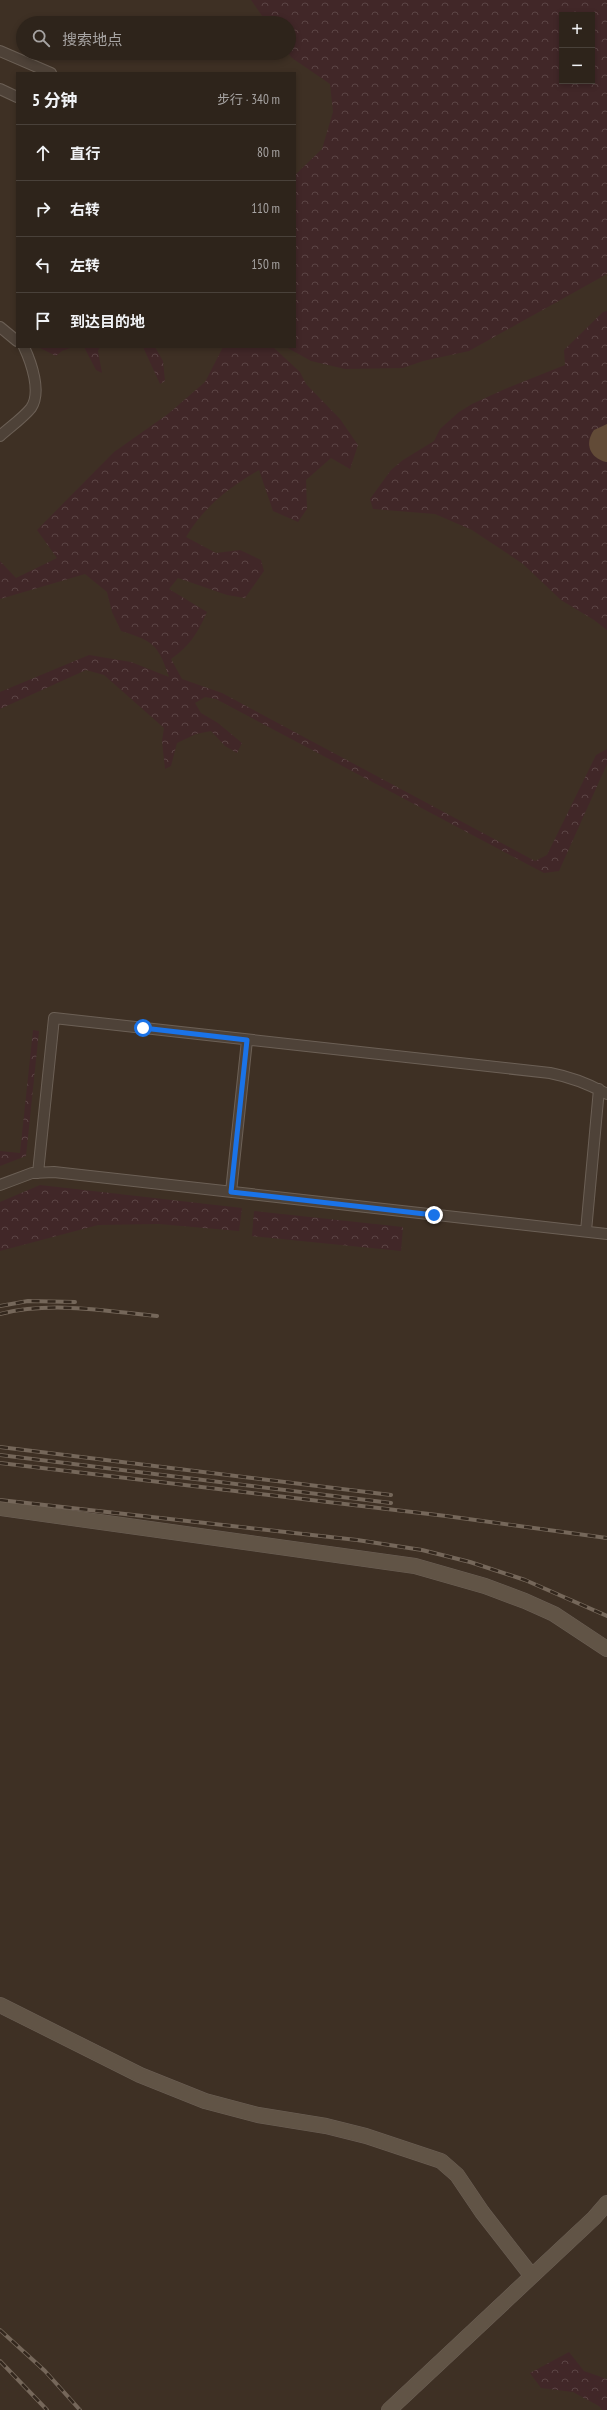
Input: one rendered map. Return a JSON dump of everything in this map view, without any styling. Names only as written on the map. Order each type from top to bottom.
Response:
[{"type":"street","points":[[0,52],[16,59]]},
{"type":"street","points":[[19,60],[49,72]]},
{"type":"street","points":[[0,89],[16,97]]},
{"type":"street","points":[[0,327],[16,340]]},
{"type":"street","points":[[0,436],[31,408],[34,399],[34,382],[24,348]]},
{"type":"street","points":[[38,1173],[54,1018],[550,1073],[569,1077],[603,1092],[586,1231]]},
{"type":"street","points":[[231,1192],[247,1040]]},
{"type":"street","points":[[0,1185],[17,1178],[38,1173],[54,1172],[607,1234]]},
{"type":"street","points":[[0,1508],[415,1566],[485,1586],[554,1614],[607,1649]]},
{"type":"street","points":[[0,2005],[140,2075],[206,2101],[258,2115],[326,2126],[366,2136],[441,2161],[457,2175],[482,2212],[531,2275]]},
{"type":"street","points":[[389,2410],[531,2275],[594,2218],[607,2203]]},
{"type":"green space","points":[[251,0],[607,0],[607,274],[469,351],[423,361],[403,368],[345,369],[311,361],[288,348],[296,348],[296,174],[322,149],[333,112],[330,84],[295,60],[296,16],[262,16]]},
{"type":"green space","points":[[607,311],[607,630],[594,620],[561,600],[523,564],[472,530],[435,514],[373,509],[370,499],[391,470],[403,460],[434,441],[440,429],[459,412],[472,404],[505,389],[565,365],[564,350],[603,312]]},
{"type":"green space","points":[[40,348],[70,348],[62,351],[56,356]]},
{"type":"green space","points":[[85,348],[100,348],[98,351],[102,373],[96,370]]},
{"type":"green space","points":[[143,348],[156,348],[163,361],[165,381],[160,384]]},
{"type":"green space","points":[[222,348],[274,348],[300,372],[306,384],[340,419],[358,445],[350,469],[331,458],[306,480],[307,509],[298,522],[273,511],[259,470],[227,491],[209,507],[193,526],[186,537],[216,553],[240,550],[261,560],[264,571],[245,598],[227,595],[178,578],[169,589],[207,612],[193,638],[178,654],[171,659],[182,679],[222,693],[535,861],[547,855],[596,755],[607,749],[607,764],[559,871],[544,873],[216,699],[205,697],[195,703],[201,713],[218,723],[242,743],[237,753],[225,746],[211,731],[196,734],[177,743],[171,766],[165,769],[162,741],[164,728],[104,675],[86,670],[0,709],[0,692],[89,655],[131,662],[169,677],[161,657],[153,645],[147,641],[121,631],[112,612],[107,592],[85,574],[0,599],[0,561],[16,578],[57,558],[37,530],[114,452],[168,414],[205,382]]},
{"type":"green space","points":[[33,1030],[39,1031],[26,1156],[0,1166],[0,1151],[20,1153]]},
{"type":"green space","points":[[40,1185],[242,1208],[239,1231],[159,1224],[98,1225],[0,1251],[0,1202]]},
{"type":"green space","points":[[254,1211],[403,1227],[401,1251],[252,1236]]},
{"type":"green space","points":[[569,2352],[584,2371],[607,2379],[607,2410],[602,2410],[599,2406],[573,2392],[541,2388],[530,2373]]},
{"type":"shaded area","points":[[607,424],[606,462],[600,460],[593,454],[590,450],[589,440],[594,430]]},
{"type":"railway","points":[[0,1306],[28,1301],[75,1302]]},
{"type":"railway","points":[[0,1314],[39,1308],[78,1308],[157,1316]]},
{"type":"railway","points":[[0,1447],[391,1495]]},
{"type":"railway","points":[[0,1455],[391,1503]]},
{"type":"railway","points":[[0,1463],[446,1516],[607,1538]]},
{"type":"railway","points":[[0,1500],[357,1540],[422,1550],[470,1562],[525,1580],[607,1616]]},
{"type":"railway","points":[[0,2330],[45,2371],[80,2410]]},
{"type":"railway","points":[[0,2361],[47,2410]]},
{"type":"route","points":[[143,1028],[247,1040],[231,1192],[434,1215]]}]
